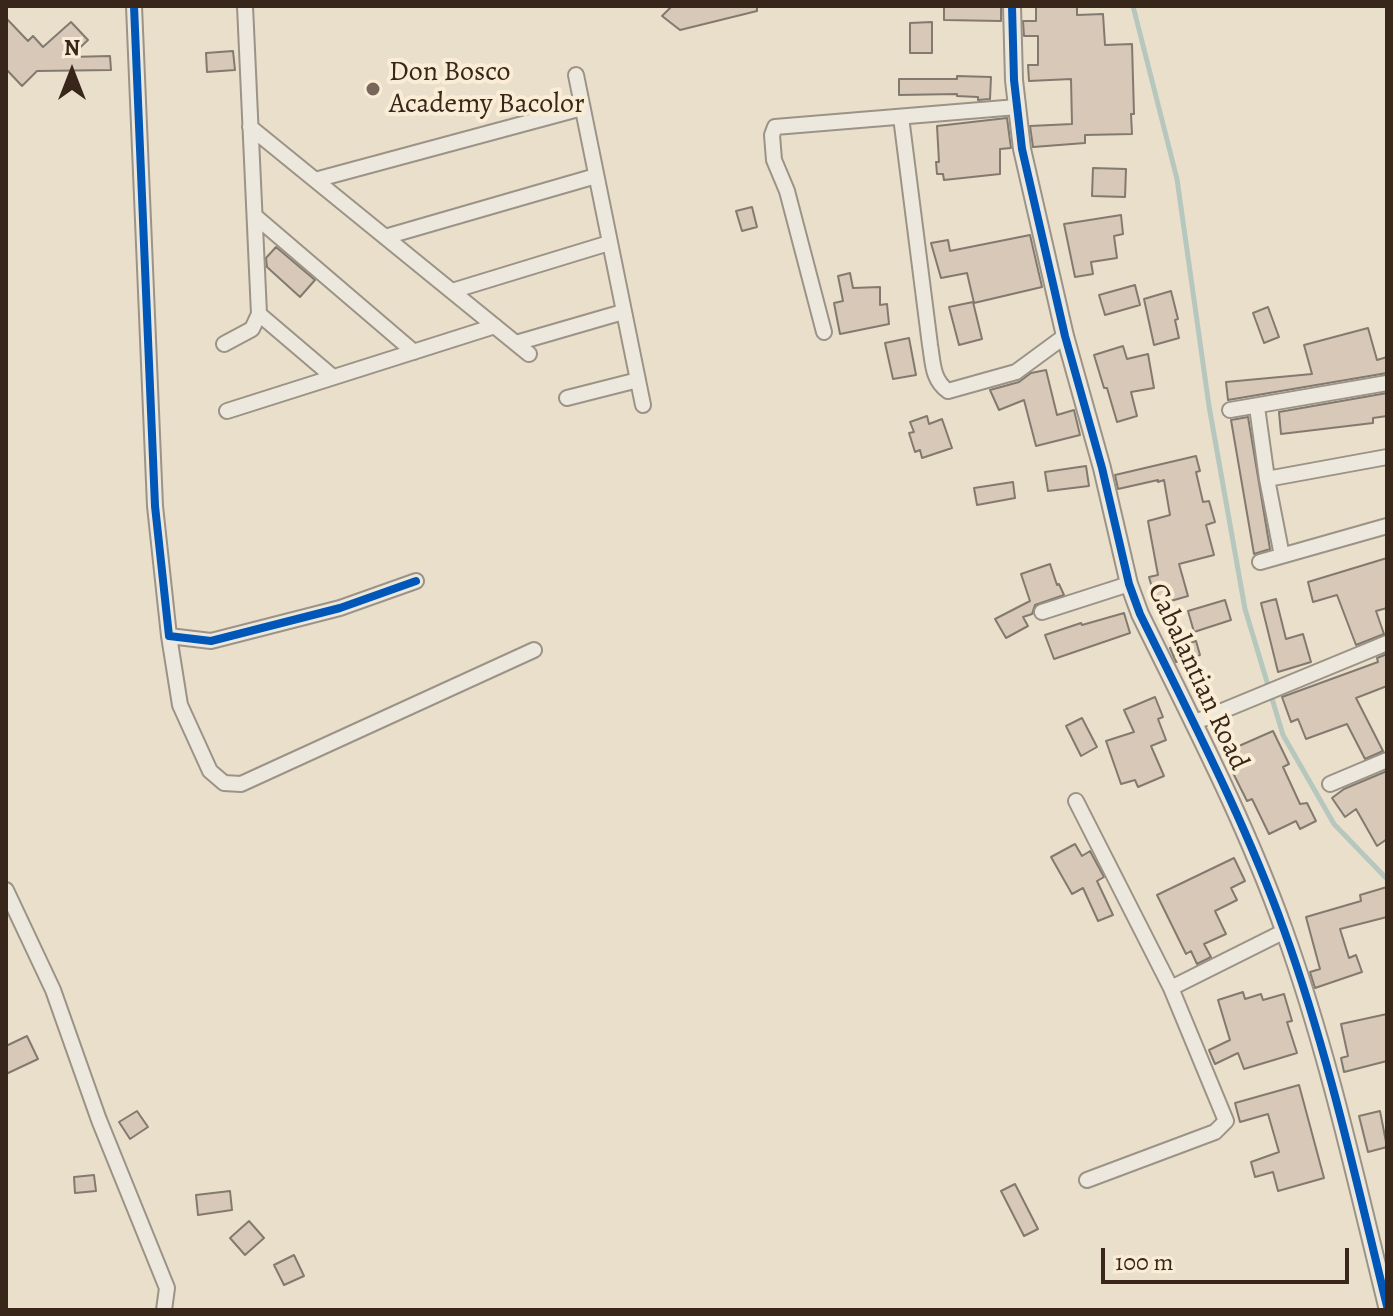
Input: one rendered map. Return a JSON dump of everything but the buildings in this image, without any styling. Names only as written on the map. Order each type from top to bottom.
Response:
[{"type":"street","points":[[134,6],[155,506],[180,705],[210,771],[224,783],[241,784],[534,650]]},
{"type":"street","points":[[224,344],[252,329],[259,314],[245,6]]},
{"type":"street","name":"Cabalantian Road","points":[[1012,6],[1022,149],[1065,336],[1102,468],[1129,584],[1140,614],[1252,850],[1285,931],[1334,1093],[1387,1306]]},
{"type":"street","points":[[576,75],[643,405]]},
{"type":"street","points":[[824,332],[787,191],[774,160],[772,135],[775,127],[1017,107]]},
{"type":"street","points":[[315,180],[582,108]]},
{"type":"street","points":[[901,117],[930,345],[935,377],[941,386],[948,391],[1016,372],[1065,336]]},
{"type":"street","points":[[250,127],[529,354]]},
{"type":"street","points":[[385,237],[596,176]]},
{"type":"street","points":[[255,216],[414,352]]},
{"type":"street","points":[[452,291],[609,243]]},
{"type":"street","points":[[516,343],[623,312]]},
{"type":"street","points":[[259,314],[333,377]]},
{"type":"street","points":[[227,411],[495,326]]},
{"type":"street","points":[[567,398],[638,380]]},
{"type":"street","points":[[1230,410],[1385,384],[1387,400]]},
{"type":"street","points":[[1257,407],[1282,556]]},
{"type":"street","points":[[1267,479],[1387,457]]},
{"type":"street","points":[[1260,562],[1387,526]]},
{"type":"street","points":[[169,636],[211,641],[340,608],[416,581]]},
{"type":"street","points":[[1042,612],[1129,584]]},
{"type":"street","name":"Cabalantian Road","points":[[1193,723],[1387,643]]},
{"type":"street","points":[[1330,784],[1387,760]]},
{"type":"street","points":[[1076,801],[1171,988],[1226,1121],[1215,1132],[1087,1180]]},
{"type":"street","points":[[6,890],[53,990],[99,1120],[167,1288],[164,1310]]},
{"type":"street","points":[[1171,988],[1285,931]]},
{"type":"waterway","points":[[1133,6],[1177,179],[1209,406],[1245,609],[1283,735],[1334,824],[1387,879]]},
{"type":"cycle path","points":[[134,6],[155,506],[169,636],[211,641],[340,608],[416,581]]},
{"type":"cycle path","points":[[1012,6],[1014,80],[1022,149],[1065,336],[1102,468],[1129,584],[1140,614],[1235,810],[1284,930],[1328,1069],[1387,1306]]},
{"type":"place","name":"Don Bosco Academy Bacolor","points":[[373,89]]}]
